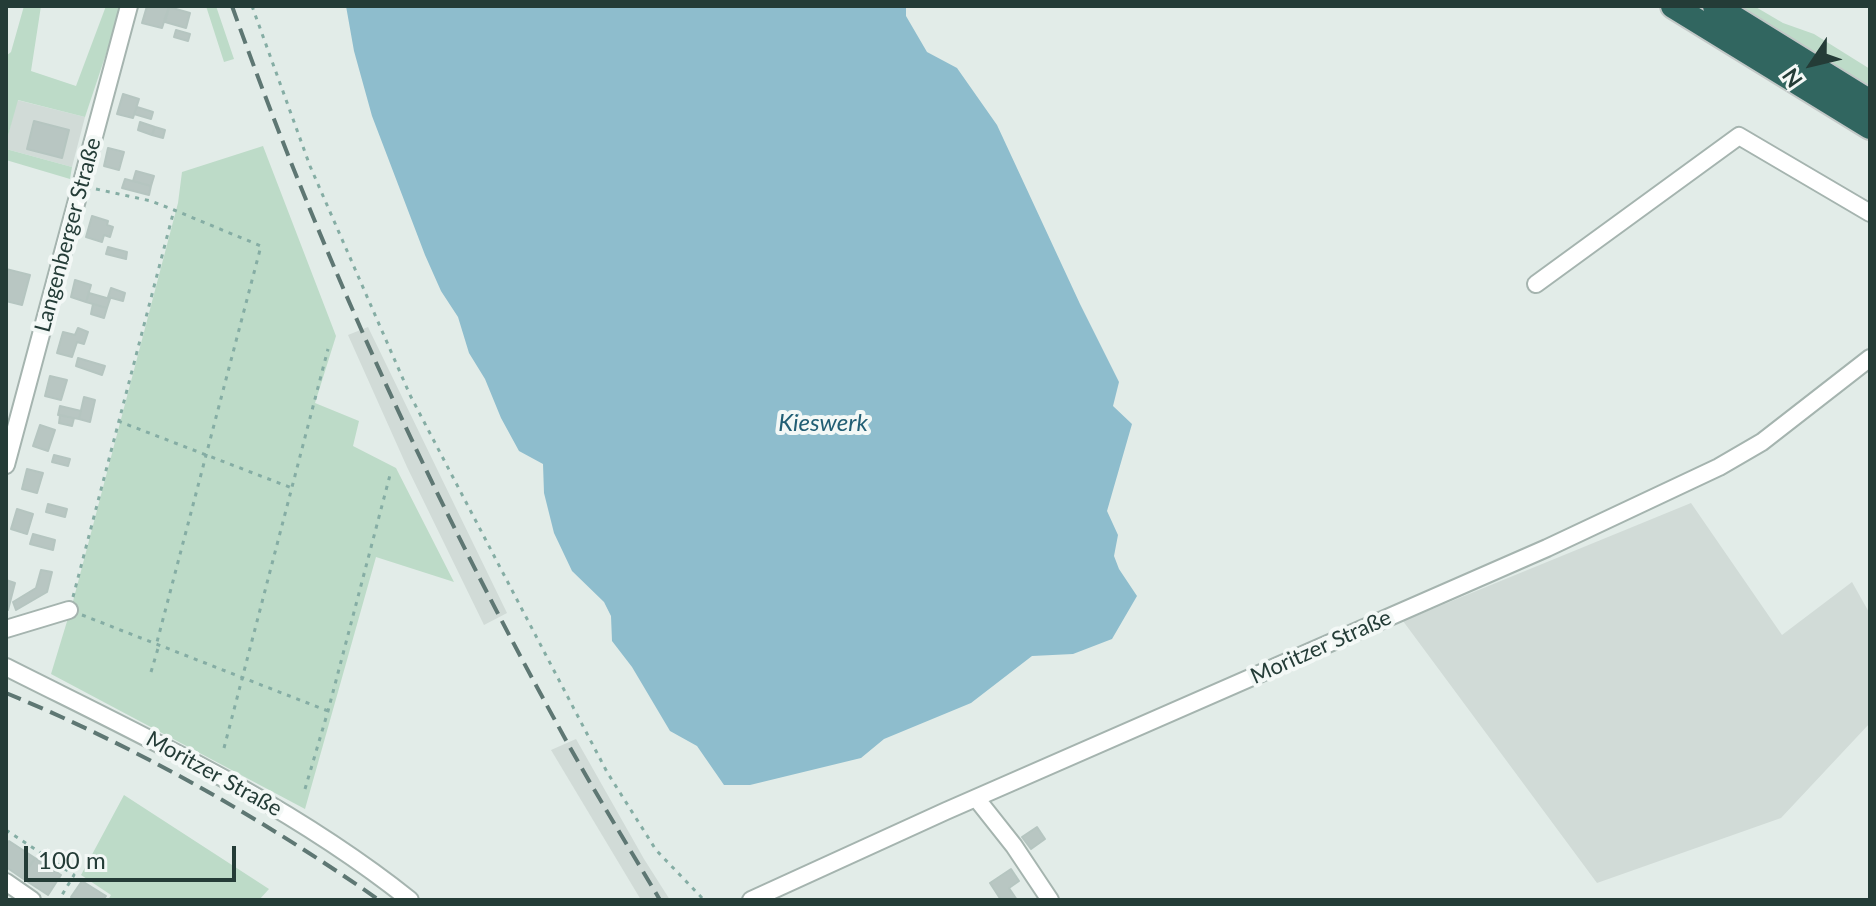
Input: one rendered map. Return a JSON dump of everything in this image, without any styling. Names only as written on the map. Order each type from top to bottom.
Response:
[{"type":"highway","points":[[1673,6],[1870,127]]},
{"type":"highway","points":[[1715,6],[1870,102]]},
{"type":"street","name":"Langenberger Straße","points":[[6,465],[129,6]]},
{"type":"street","points":[[1536,284],[1739,136],[1870,213]]},
{"type":"street","name":"Moritzer Straße","points":[[751,900],[1547,548],[1719,467],[1762,442],[1870,358]]},
{"type":"street","points":[[6,629],[69,610]]},
{"type":"street","name":"Moritzer Straße","points":[[6,667],[190,759],[274,806],[364,865],[410,900]]},
{"type":"street","points":[[976,798],[1014,846],[1050,900]]},
{"type":"street","points":[[6,882],[32,900]]},
{"type":"path","points":[[252,6],[310,166],[410,395],[607,772],[656,850],[704,900]]},
{"type":"path","points":[[81,186],[151,201],[261,246],[151,672]]},
{"type":"path","points":[[174,210],[69,610],[328,711]]},
{"type":"path","points":[[224,748],[328,349]]},
{"type":"path","points":[[118,421],[292,488]]},
{"type":"path","points":[[305,789],[390,475]]},
{"type":"path","points":[[6,830],[74,875],[59,900]]},
{"type":"shaded area","points":[[17,100],[85,117],[72,167],[6,149]]},
{"type":"shaded area","points":[[368,327],[507,613],[484,625],[407,467],[348,335]]},
{"type":"shaded area","points":[[1691,503],[1782,635],[1852,582],[1870,614],[1870,723],[1781,818],[1597,883],[1403,621]]},
{"type":"shaded area","points":[[576,739],[670,900],[641,900],[551,750]]},
{"type":"green space","points":[[24,6],[41,6],[31,71],[76,86],[106,6],[122,6],[85,117],[18,100],[6,143],[6,56],[11,52]]},
{"type":"green space","points":[[206,6],[216,6],[234,59],[224,62]]},
{"type":"green space","points":[[1728,6],[1754,6],[1783,23],[1814,34],[1870,69],[1870,94]]},
{"type":"green space","points":[[263,146],[336,336],[315,403],[359,421],[353,446],[396,468],[454,582],[376,557],[305,809],[51,674],[178,203],[182,172]]},
{"type":"green space","points":[[6,149],[72,167],[70,179],[6,160]]},
{"type":"green space","points":[[124,795],[269,889],[259,900],[108,900],[111,895],[81,875]]},
{"type":"water","name":"Kieswerk","points":[[346,6],[906,6],[906,16],[927,52],[957,68],[997,125],[1119,382],[1113,406],[1132,424],[1107,511],[1118,535],[1114,556],[1137,596],[1112,639],[1073,654],[1032,656],[971,703],[884,739],[861,758],[750,785],[724,785],[697,746],[670,731],[632,667],[612,641],[611,616],[604,602],[572,571],[554,533],[544,493],[543,464],[519,451],[485,379],[469,353],[458,317],[441,291],[425,255],[372,116],[354,51]]},
{"type":"building","points":[[147,6],[169,6],[162,28],[142,23]]},
{"type":"building","points":[[169,7],[190,13],[186,28],[165,22]]},
{"type":"building","points":[[176,30],[190,34],[188,41],[174,37]]},
{"type":"building","points":[[123,94],[139,99],[133,118],[117,114]]},
{"type":"building","points":[[137,107],[153,112],[151,119],[134,114]]},
{"type":"building","points":[[34,121],[69,130],[62,158],[27,149]]},
{"type":"building","points":[[140,122],[155,127],[152,135],[138,130]]},
{"type":"building","points":[[155,127],[165,130],[163,138],[152,135]]},
{"type":"building","points":[[108,148],[124,152],[119,170],[104,166]]},
{"type":"building","points":[[136,171],[154,176],[151,186],[133,181]]},
{"type":"building","points":[[125,179],[151,186],[149,195],[122,188]]},
{"type":"building","points":[[92,216],[108,221],[107,225],[113,227],[110,237],[104,235],[102,242],[86,237]]},
{"type":"building","points":[[108,247],[127,252],[126,259],[106,254]]},
{"type":"building","points":[[6,269],[30,275],[22,305],[6,301]]},
{"type":"building","points":[[75,280],[91,285],[86,302],[71,297]]},
{"type":"building","points":[[111,288],[125,293],[123,301],[108,297]]},
{"type":"building","points":[[89,293],[110,299],[107,308],[86,302]]},
{"type":"building","points":[[93,304],[107,308],[104,318],[91,314]]},
{"type":"building","points":[[78,328],[88,332],[84,344],[77,342],[72,357],[57,353],[63,332],[75,335]]},
{"type":"building","points":[[78,358],[105,366],[102,375],[76,366]]},
{"type":"building","points":[[50,376],[67,380],[61,400],[45,396]]},
{"type":"building","points":[[84,397],[95,400],[90,422],[79,419]]},
{"type":"building","points":[[60,406],[81,411],[79,419],[58,415]]},
{"type":"building","points":[[60,415],[74,418],[72,426],[59,423]]},
{"type":"building","points":[[40,425],[55,430],[48,451],[33,446]]},
{"type":"building","points":[[54,455],[70,459],[68,466],[52,462]]},
{"type":"building","points":[[27,469],[43,473],[37,493],[22,489]]},
{"type":"building","points":[[48,504],[67,509],[65,517],[46,512]]},
{"type":"building","points":[[17,509],[33,514],[27,534],[11,529]]},
{"type":"building","points":[[33,534],[55,540],[53,550],[30,544]]},
{"type":"building","points":[[41,570],[52,572],[47,592],[16,610],[13,602],[36,588]]},
{"type":"building","points":[[6,580],[15,583],[8,610],[6,609]]},
{"type":"building","points":[[1037,827],[1045,839],[1031,849],[1022,837]]},
{"type":"building","points":[[9,841],[35,858],[22,878],[6,867],[6,845]]},
{"type":"building","points":[[35,858],[61,875],[48,895],[22,878]]},
{"type":"building","points":[[1011,869],[1019,881],[1009,888],[1017,900],[1001,900],[990,883]]},
{"type":"building","points":[[82,881],[106,896],[103,900],[75,900],[71,897]]},
{"type":"railway","points":[[232,6],[302,190],[421,460],[556,722],[660,900]]},
{"type":"railway","points":[[6,693],[103,737],[198,786],[290,841],[379,900]]}]
